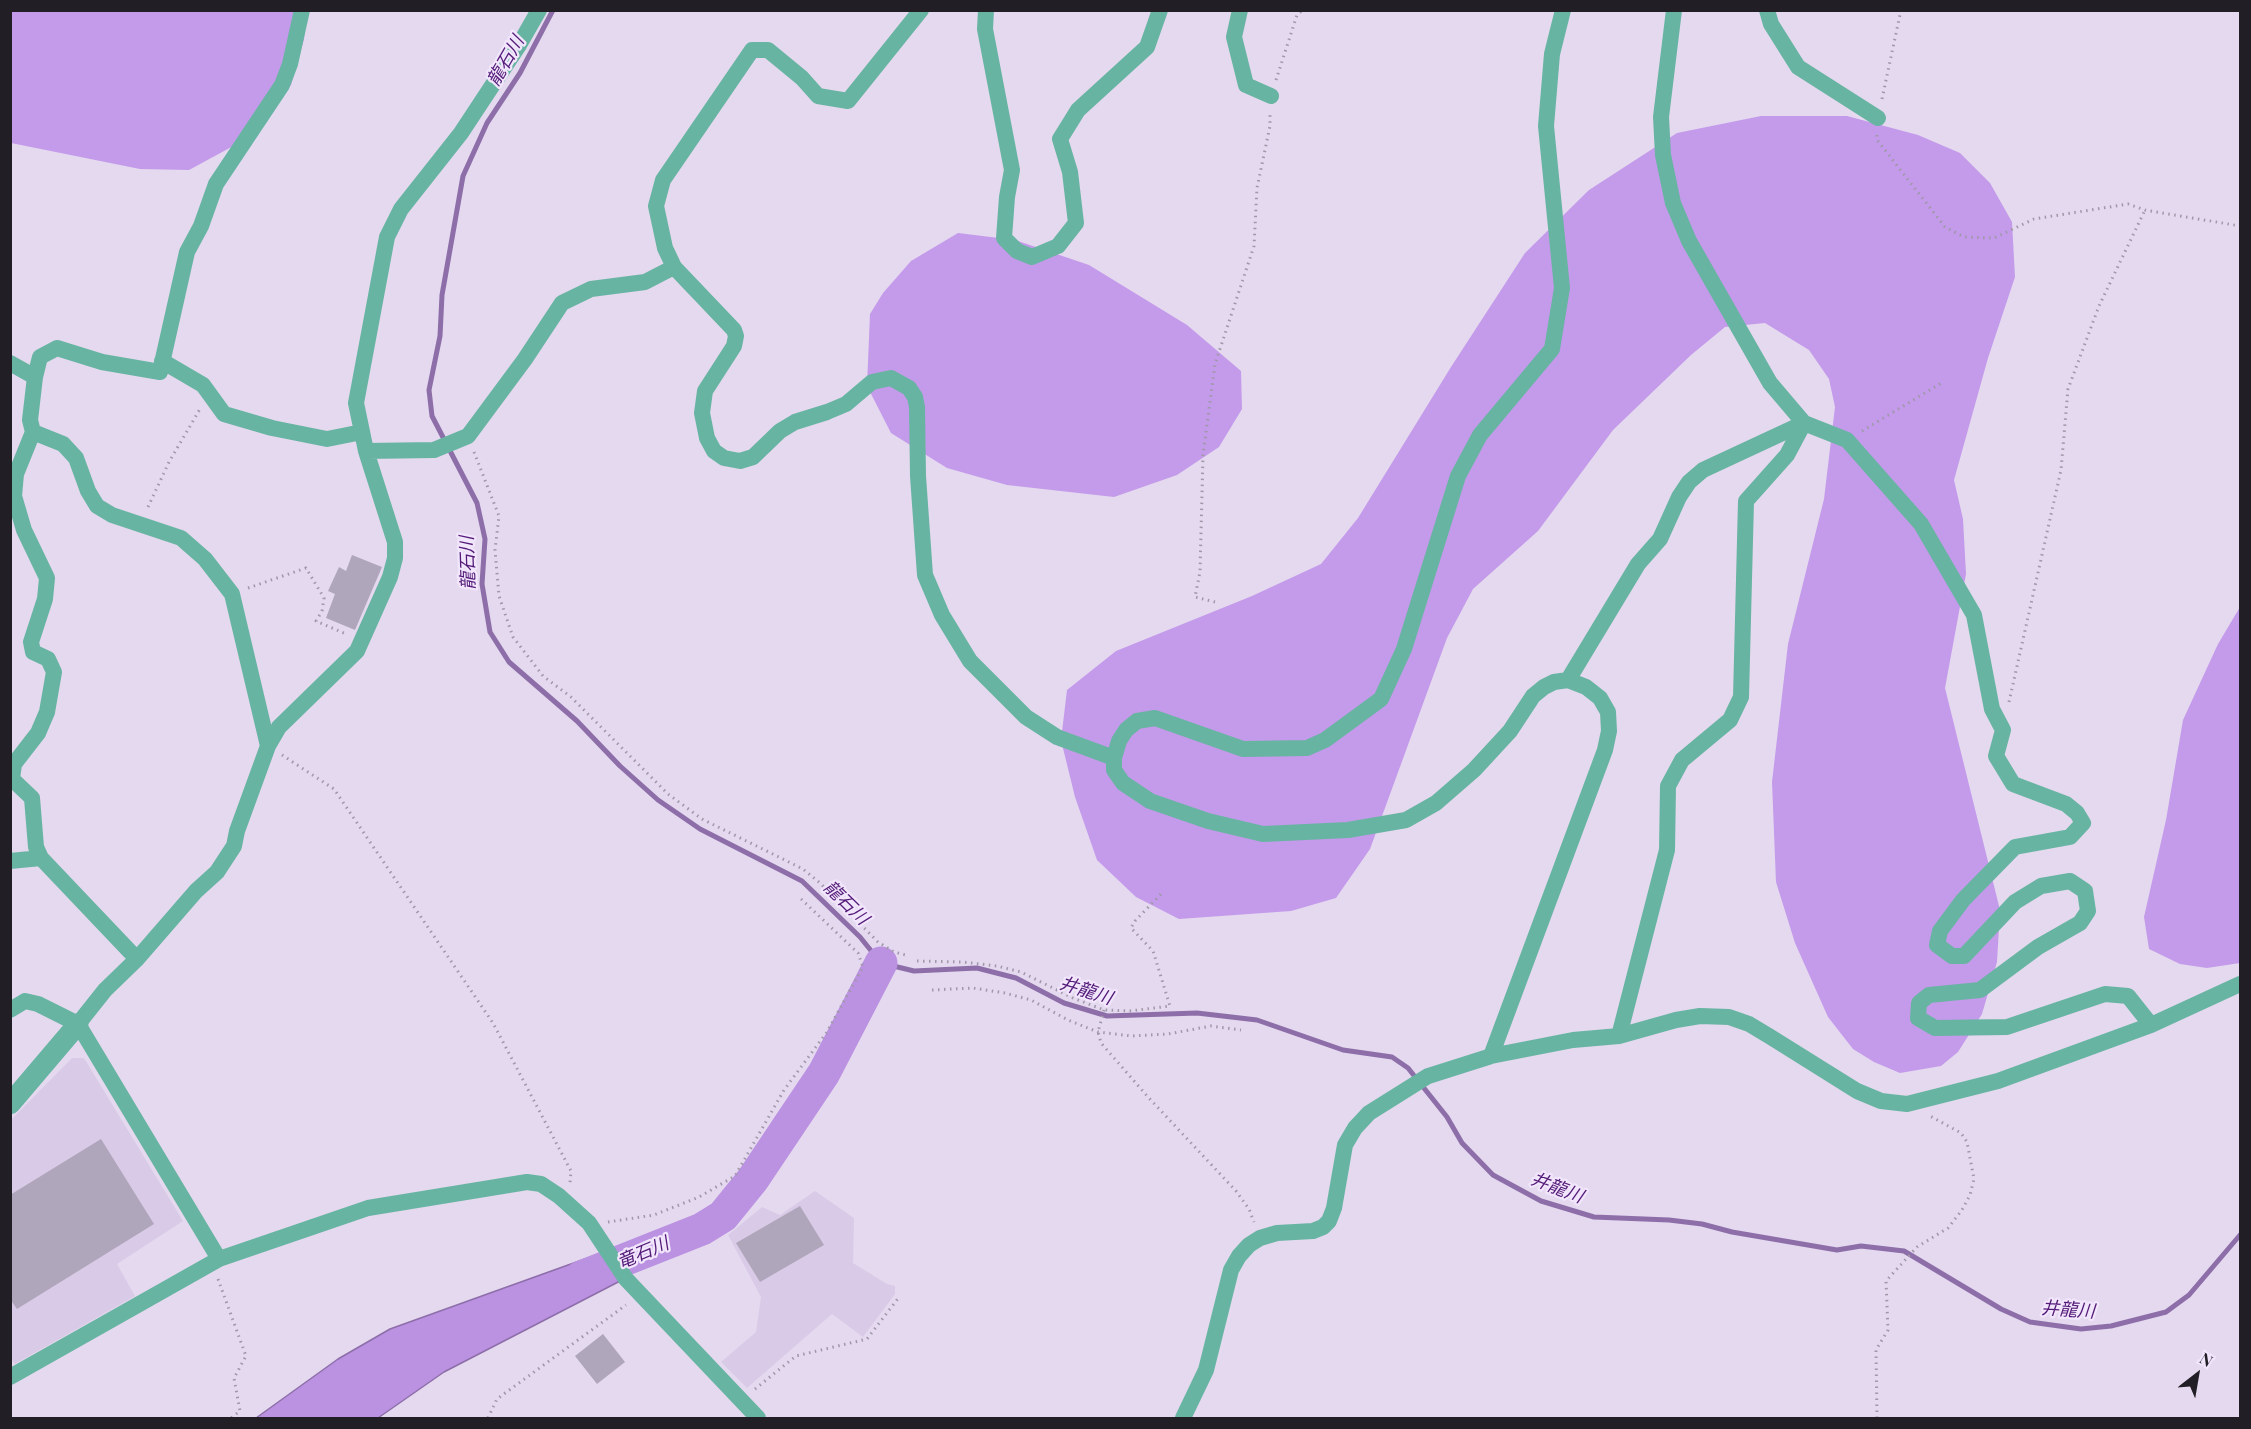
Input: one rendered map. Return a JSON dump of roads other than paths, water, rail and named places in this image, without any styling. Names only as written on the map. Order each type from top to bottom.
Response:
[{"type":"street","points":[[137,959],[41,858],[36,847],[32,798],[12,779],[14,764],[38,733],[47,712],[54,672],[48,659],[33,652],[31,642],[45,599],[47,578],[24,530],[14,496],[16,474],[33,432],[30,420],[35,377],[40,357],[57,348],[102,362],[160,372],[187,252],[201,226],[216,184],[282,85],[290,64],[302,10]]},
{"type":"street","points":[[10,1104],[105,990],[137,959],[196,891],[217,872],[234,846],[237,831],[268,746],[279,727],[357,651],[390,577],[395,558],[395,542],[366,451],[356,403],[387,237],[401,209],[460,133],[519,45],[538,10]]},
{"type":"street","points":[[921,10],[848,100],[818,96],[802,78],[768,50],[752,50],[663,180],[656,206],[666,248],[674,267],[734,330],[736,336],[734,346],[705,391],[702,413],[707,438],[714,451],[724,458],[740,461],[753,457],[780,431],[795,422],[846,404],[872,382],[891,378],[909,388],[915,397],[917,407],[918,476],[926,575],[942,615],[970,661],[1026,717],[1058,737],[1114,758]]},
{"type":"street","points":[[986,10],[985,28],[1012,170],[1007,197],[1004,238],[1017,251],[1032,257],[1058,246],[1076,224],[1070,172],[1060,139],[1078,110],[1147,47],[1160,10]]},
{"type":"street","points":[[1240,10],[1234,37],[1246,85],[1271,96]]},
{"type":"street","points":[[1491,1056],[1605,750],[1609,731],[1608,712],[1600,698],[1586,687],[1568,680],[1554,682],[1544,687],[1533,696],[1510,731],[1474,770],[1436,803],[1406,820],[1359,828],[1263,834],[1208,821],[1150,801],[1123,783],[1114,770],[1114,758],[1119,741],[1126,730],[1137,721],[1155,718],[1243,749],[1307,748],[1324,740],[1381,699],[1404,649],[1458,476],[1479,435],[1551,349],[1562,288],[1546,126],[1552,54],[1563,10]]},
{"type":"street","points":[[1674,10],[1661,117],[1663,155],[1673,203],[1689,241],[1770,383],[1804,423],[1847,440],[1921,524],[1974,615],[1992,710],[2003,730],[1996,756],[2013,784],[2066,804],[2077,813],[2083,823],[2070,837],[2015,846],[1963,900],[1940,931],[1937,945],[1952,956],[1964,956],[2015,902],[2041,886],[2070,880],[2085,891],[2088,911],[2080,923],[2038,947],[1980,990],[1929,995],[1919,1003],[1918,1018],[1935,1028],[2007,1027],[2105,994],[2128,996],[2151,1025]]},
{"type":"street","points":[[1767,10],[1771,24],[1798,67],[1878,118]]},
{"type":"street","points":[[366,451],[434,450],[463,439],[525,359],[562,303],[591,289],[645,282],[674,267]]},
{"type":"street","points":[[162,362],[203,386],[224,414],[272,428],[327,439],[362,432]]},
{"type":"street","points":[[10,363],[35,377]]},
{"type":"street","points":[[1568,680],[1638,564],[1660,539],[1679,497],[1689,482],[1703,470],[1804,423]]},
{"type":"street","points":[[1618,1036],[1667,850],[1668,786],[1682,760],[1730,720],[1741,697],[1746,501],[1786,455],[1804,423]]},
{"type":"street","points":[[33,432],[63,444],[76,459],[87,491],[97,506],[112,515],[180,538],[206,559],[232,594],[268,746]]},
{"type":"street","points":[[10,861],[41,858]]},
{"type":"street","points":[[1183,1419],[1206,1370],[1231,1270],[1239,1256],[1249,1245],[1260,1238],[1277,1233],[1313,1231],[1323,1227],[1329,1221],[1334,1208],[1345,1145],[1355,1128],[1369,1113],[1421,1081],[1491,1056],[1574,1040],[1618,1036],[1676,1020],[1700,1016],[1729,1017],[1749,1024],[1770,1036],[1857,1091],[1881,1101],[1907,1104],[1998,1081],[2151,1025],[2241,984]]},
{"type":"street","points":[[10,1010],[25,1001],[38,1004],[78,1024],[215,1261]]},
{"type":"street","points":[[10,1377],[215,1261],[368,1208],[527,1182],[541,1184],[559,1196],[593,1228],[626,1278],[742,1399],[758,1419]]},
{"type":"waterway","name":"井龍川","points":[[553,10],[520,73],[487,123],[463,176],[442,295],[440,336],[429,390],[432,416],[477,503],[485,539],[482,584],[490,632],[509,662],[577,721],[620,766],[658,800],[700,829],[802,881],[860,937],[881,963],[914,971],[977,968],[1016,978],[1064,1003],[1107,1016],[1197,1013],[1257,1020],[1343,1050],[1392,1057],[1408,1068],[1447,1117],[1462,1143],[1493,1175],[1541,1201],[1594,1217],[1669,1220],[1702,1224],[1732,1232],[1837,1250],[1861,1246],[1904,1251],[2001,1309],[2030,1322],[2081,1329],[2111,1326],[2166,1312],[2189,1295],[2240,1235]]},
{"type":"waterway","name":"竜石川","points":[[581,1277],[702,1229],[723,1216],[753,1179],[824,1073],[881,963]]},
{"type":"water label","name":"龍石川","points":[[506,61]]},
{"type":"water label","name":"龍石川","points":[[468,563]]},
{"type":"water label","name":"龍石川","points":[[846,903]]}]
